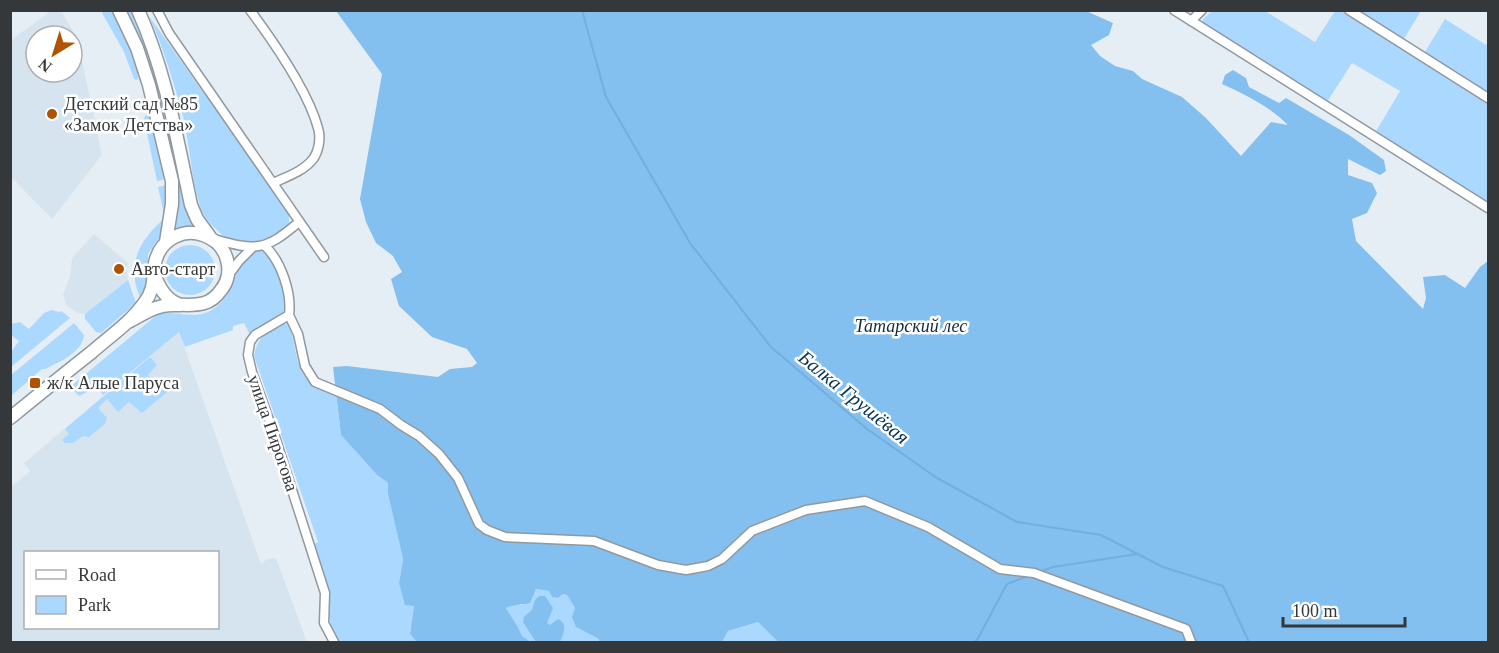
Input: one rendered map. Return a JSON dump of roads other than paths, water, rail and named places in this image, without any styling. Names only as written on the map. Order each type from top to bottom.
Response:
[{"type":"main road","points":[[10,418],[126,323],[150,294],[155,276],[156,258],[166,242],[172,204],[172,182],[149,85],[137,48],[119,10]]},
{"type":"main road","points":[[126,323],[159,306],[198,306],[208,302],[224,288],[228,277],[226,258],[222,249],[210,238],[191,205],[163,80],[151,40],[138,10]]},
{"type":"main road","points":[[166,242],[178,235],[190,233],[210,238]]},
{"type":"main road","points":[[155,276],[166,297],[187,306]]},
{"type":"street","points":[[157,10],[169,33],[324,257]]},
{"type":"street","points":[[250,10],[277,49],[308,103],[319,130],[319,143],[313,159],[296,173],[273,183]]},
{"type":"street","points":[[1173,10],[1488,208]]},
{"type":"street","points":[[1191,21],[1202,10]]},
{"type":"street","points":[[1349,10],[1488,98]]},
{"type":"street","points":[[210,238],[236,245],[265,246],[282,237],[299,222]]},
{"type":"street","points":[[265,246],[272,252],[280,268],[287,291],[290,315],[298,334],[305,366],[315,382],[380,409],[419,436],[439,454],[458,478],[479,524],[487,530],[505,537],[594,542],[658,566],[686,570],[708,566],[722,560],[752,531],[793,514],[865,501],[928,527],[1000,569],[1034,573],[1186,629],[1191,642]]},
{"type":"street","points":[[228,277],[239,261],[254,247]]},
{"type":"street","name":"улица Пирогова","points":[[290,315],[255,335],[250,342],[248,355],[325,593],[324,623],[334,642]]},
{"type":"waterway","name":"Балка Грушёвая","points":[[582,10],[606,97],[690,243],[771,347],[867,429],[937,478],[1017,522],[1101,535],[1163,567],[1223,586],[1249,642]]},
{"type":"waterway","points":[[1039,572],[1053,567],[1137,554]]},
{"type":"waterway","points":[[974,642],[1007,584],[1028,576]]},
{"type":"place","name":"Детский сад №85 «Замок Детства»","points":[[52,114]]},
{"type":"place","name":"Авто-старт","points":[[119,269]]},
{"type":"place","name":"ж/к Алые Паруса","points":[[35,383]]},
{"type":"park label","name":"Татарский лес","points":[[911,326]]}]
